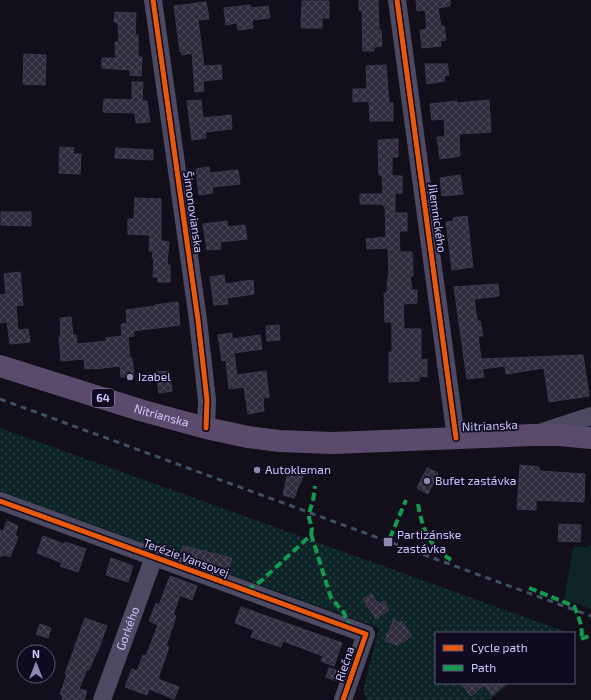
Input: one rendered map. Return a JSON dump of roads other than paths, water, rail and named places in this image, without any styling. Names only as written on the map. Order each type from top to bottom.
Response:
[{"type":"main road","name":"Nitrianska","points":[[0,366],[140,410],[206,428],[248,437],[279,441],[333,443],[533,435],[560,435],[591,438]]},
{"type":"street","name":"Šimonovianska","points":[[153,0],[198,320],[207,400],[206,428]]},
{"type":"street","name":"Jilemnického","points":[[398,0],[456,438]]},
{"type":"street","points":[[533,435],[591,416]]},
{"type":"street","name":"Terézie Vansovej","points":[[0,501],[366,634]]},
{"type":"street","name":"Gorkého","points":[[102,700],[154,557]]},
{"type":"street","name":"Riečna","points":[[343,700],[366,634]]},
{"type":"railway","points":[[0,399],[591,616]]},
{"type":"place","name":"Izabel","points":[[130,377]]},
{"type":"place","name":"Autokleman","points":[[257,470]]},
{"type":"place","name":"Bufet zastávka","points":[[427,481]]},
{"type":"place","name":"Partizánske zastávka","points":[[388,542]]}]
